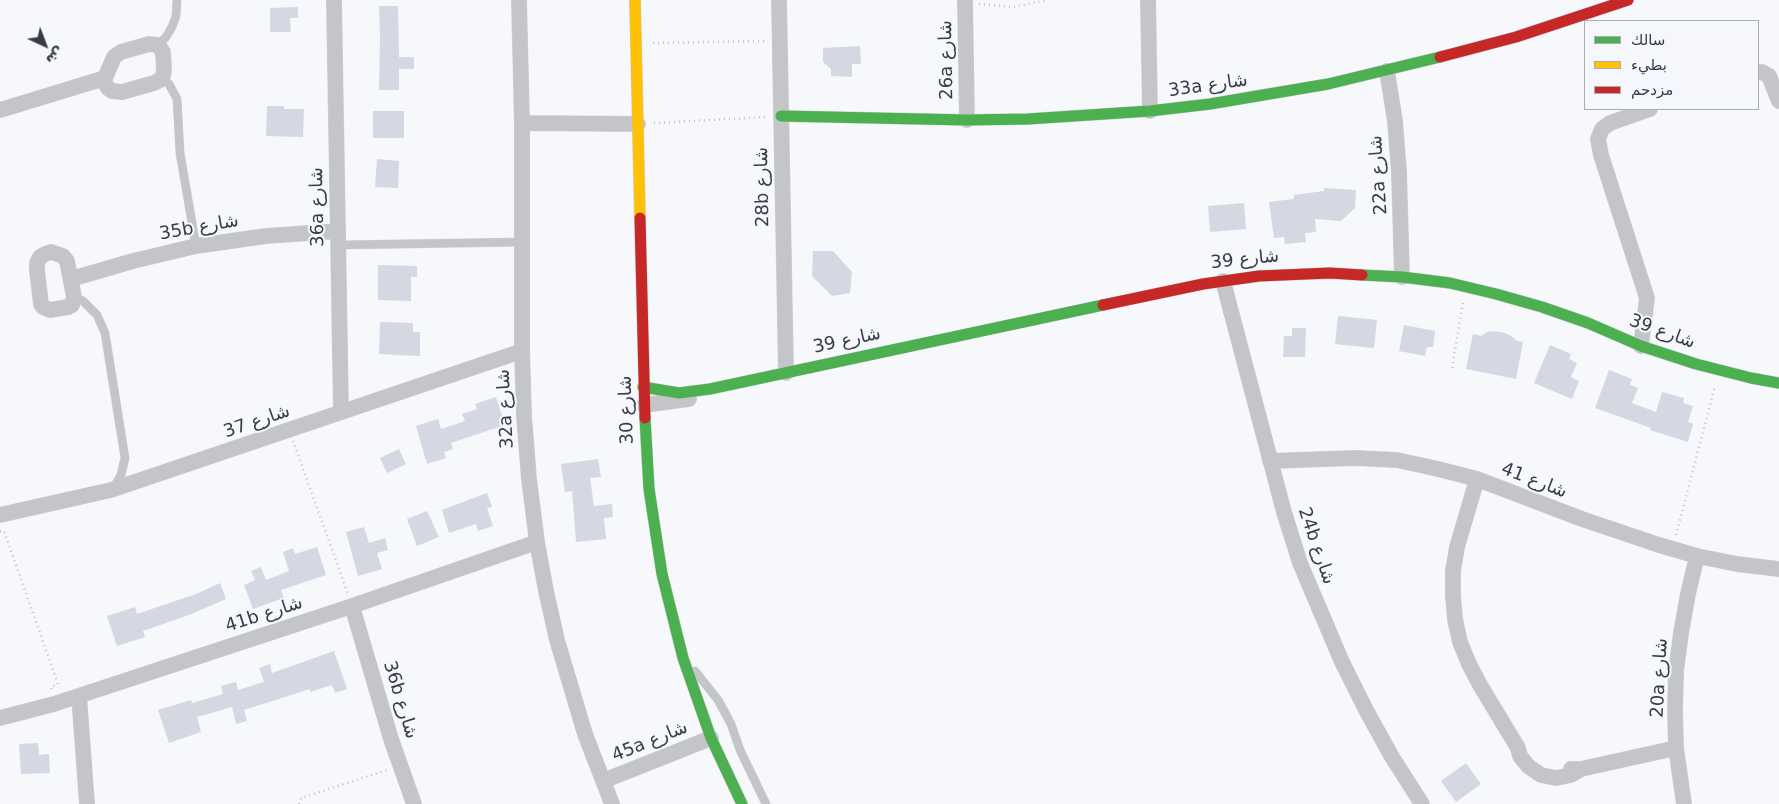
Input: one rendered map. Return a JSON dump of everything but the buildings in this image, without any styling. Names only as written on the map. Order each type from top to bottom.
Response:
[{"type":"street","name":"36a شارع","points":[[334,0],[341,412]]},
{"type":"street","name":"32a شارع","points":[[519,0],[522,123],[522,351],[526,434],[537,542],[556,640],[576,706],[612,804]]},
{"type":"street","name":"شارع 30","points":[[635,0],[643,387],[646,454],[654,532],[662,574],[683,658],[711,738],[742,804]]},
{"type":"street","name":"28b شارع","points":[[779,0],[786,373]]},
{"type":"street","points":[[1148,0],[1150,111]]},
{"type":"street","name":"33a شارع","points":[[781,116],[967,120],[1072,117],[1150,111],[1269,95],[1386,71],[1516,37],[1628,0]]},
{"type":"street","name":"26a شارع","points":[[965,2],[967,120]]},
{"type":"street","points":[[150,44],[158,45],[163,52],[164,71],[162,79],[154,83],[117,92],[108,88],[105,78],[111,60],[117,54],[150,44]]},
{"type":"street","name":"22a شارع","points":[[1386,71],[1395,121],[1399,172],[1402,277]]},
{"type":"street","points":[[1759,72],[1769,76],[1779,101]]},
{"type":"street","points":[[0,110],[105,78]]},
{"type":"street","points":[[1641,346],[1647,298],[1601,154],[1598,139],[1602,129],[1610,123],[1647,110]]},
{"type":"street","points":[[522,123],[638,124]]},
{"type":"street","name":"35b شارع","points":[[71,278],[133,260],[196,246],[266,236],[338,238]]},
{"type":"street","points":[[51,252],[63,256],[67,261],[71,278],[74,297],[72,305],[50,310],[43,307],[36,270],[40,258],[51,252]]},
{"type":"street","name":"شارع 39","points":[[643,387],[679,393],[710,390],[1223,281],[1259,276],[1330,273],[1402,277],[1496,294],[1588,323],[1641,346],[1719,370],[1779,383]]},
{"type":"street","name":"24b شارع","points":[[1223,281],[1270,461],[1300,563],[1331,638],[1366,710],[1420,803]]},
{"type":"street","name":"شارع 37","points":[[0,515],[111,490],[522,351]]},
{"type":"street","name":"شارع 39","points":[[644,406],[685,400],[710,390]]},
{"type":"street","name":"شارع 41","points":[[1270,461],[1355,458],[1396,460],[1476,479],[1620,533],[1672,549],[1697,556],[1779,569]]},
{"type":"street","points":[[1476,479],[1457,547],[1453,571],[1452,595],[1455,618],[1460,642],[1469,664],[1518,748],[1537,766],[1559,771],[1582,769],[1676,748]]},
{"type":"street","name":"41b شارع","points":[[0,718],[79,696],[352,606],[537,542]]},
{"type":"street","name":"20a شارع","points":[[1684,804],[1676,748],[1676,671],[1686,604],[1697,556]]},
{"type":"street","name":"36b شارع","points":[[352,606],[391,739],[414,804]]},
{"type":"street","points":[[79,696],[87,804]]},
{"type":"street","name":"45a شارع","points":[[603,781],[711,738]]},
{"type":"lane","points":[[158,45],[172,27],[176,16],[177,0]]},
{"type":"lane","points":[[162,79],[169,84],[177,99],[180,153],[196,246]]},
{"type":"lane","points":[[338,238],[523,242]]},
{"type":"lane","points":[[74,297],[83,301],[94,311],[102,324],[105,334],[125,458],[121,476],[111,490]]},
{"type":"lane","points":[[683,658],[702,678],[718,700],[731,724],[740,750],[766,804]]},
{"type":"path","points":[[965,2],[1014,7],[1047,0]]},
{"type":"path","points":[[636,43],[779,41]]},
{"type":"path","points":[[638,124],[781,116]]},
{"type":"path","points":[[1452,368],[1465,287]]},
{"type":"path","points":[[1672,549],[1719,370]]},
{"type":"path","points":[[289,430],[352,606]]},
{"type":"path","points":[[0,530],[4,530],[58,684],[51,687],[54,704]]},
{"type":"path","points":[[299,804],[300,798],[400,766]]},
{"type":"traffic: fast","points":[[781,116],[967,120],[1028,119],[1150,111],[1210,104],[1328,84],[1440,57]]},
{"type":"traffic: fast","points":[[1362,275],[1402,277],[1450,283],[1496,294],[1588,323],[1641,346],[1696,364],[1779,383]]},
{"type":"traffic: fast","points":[[643,387],[679,393],[710,389],[1103,305]]},
{"type":"traffic: fast","points":[[645,418],[649,489],[662,574],[683,658],[711,738],[742,804]]},
{"type":"traffic: slow","points":[[635,0],[640,218]]},
{"type":"traffic: jam","points":[[1440,57],[1516,37],[1628,0]]},
{"type":"traffic: jam","points":[[640,218],[645,418]]},
{"type":"traffic: jam","points":[[1103,305],[1203,284],[1259,276],[1330,273],[1362,275]]}]
